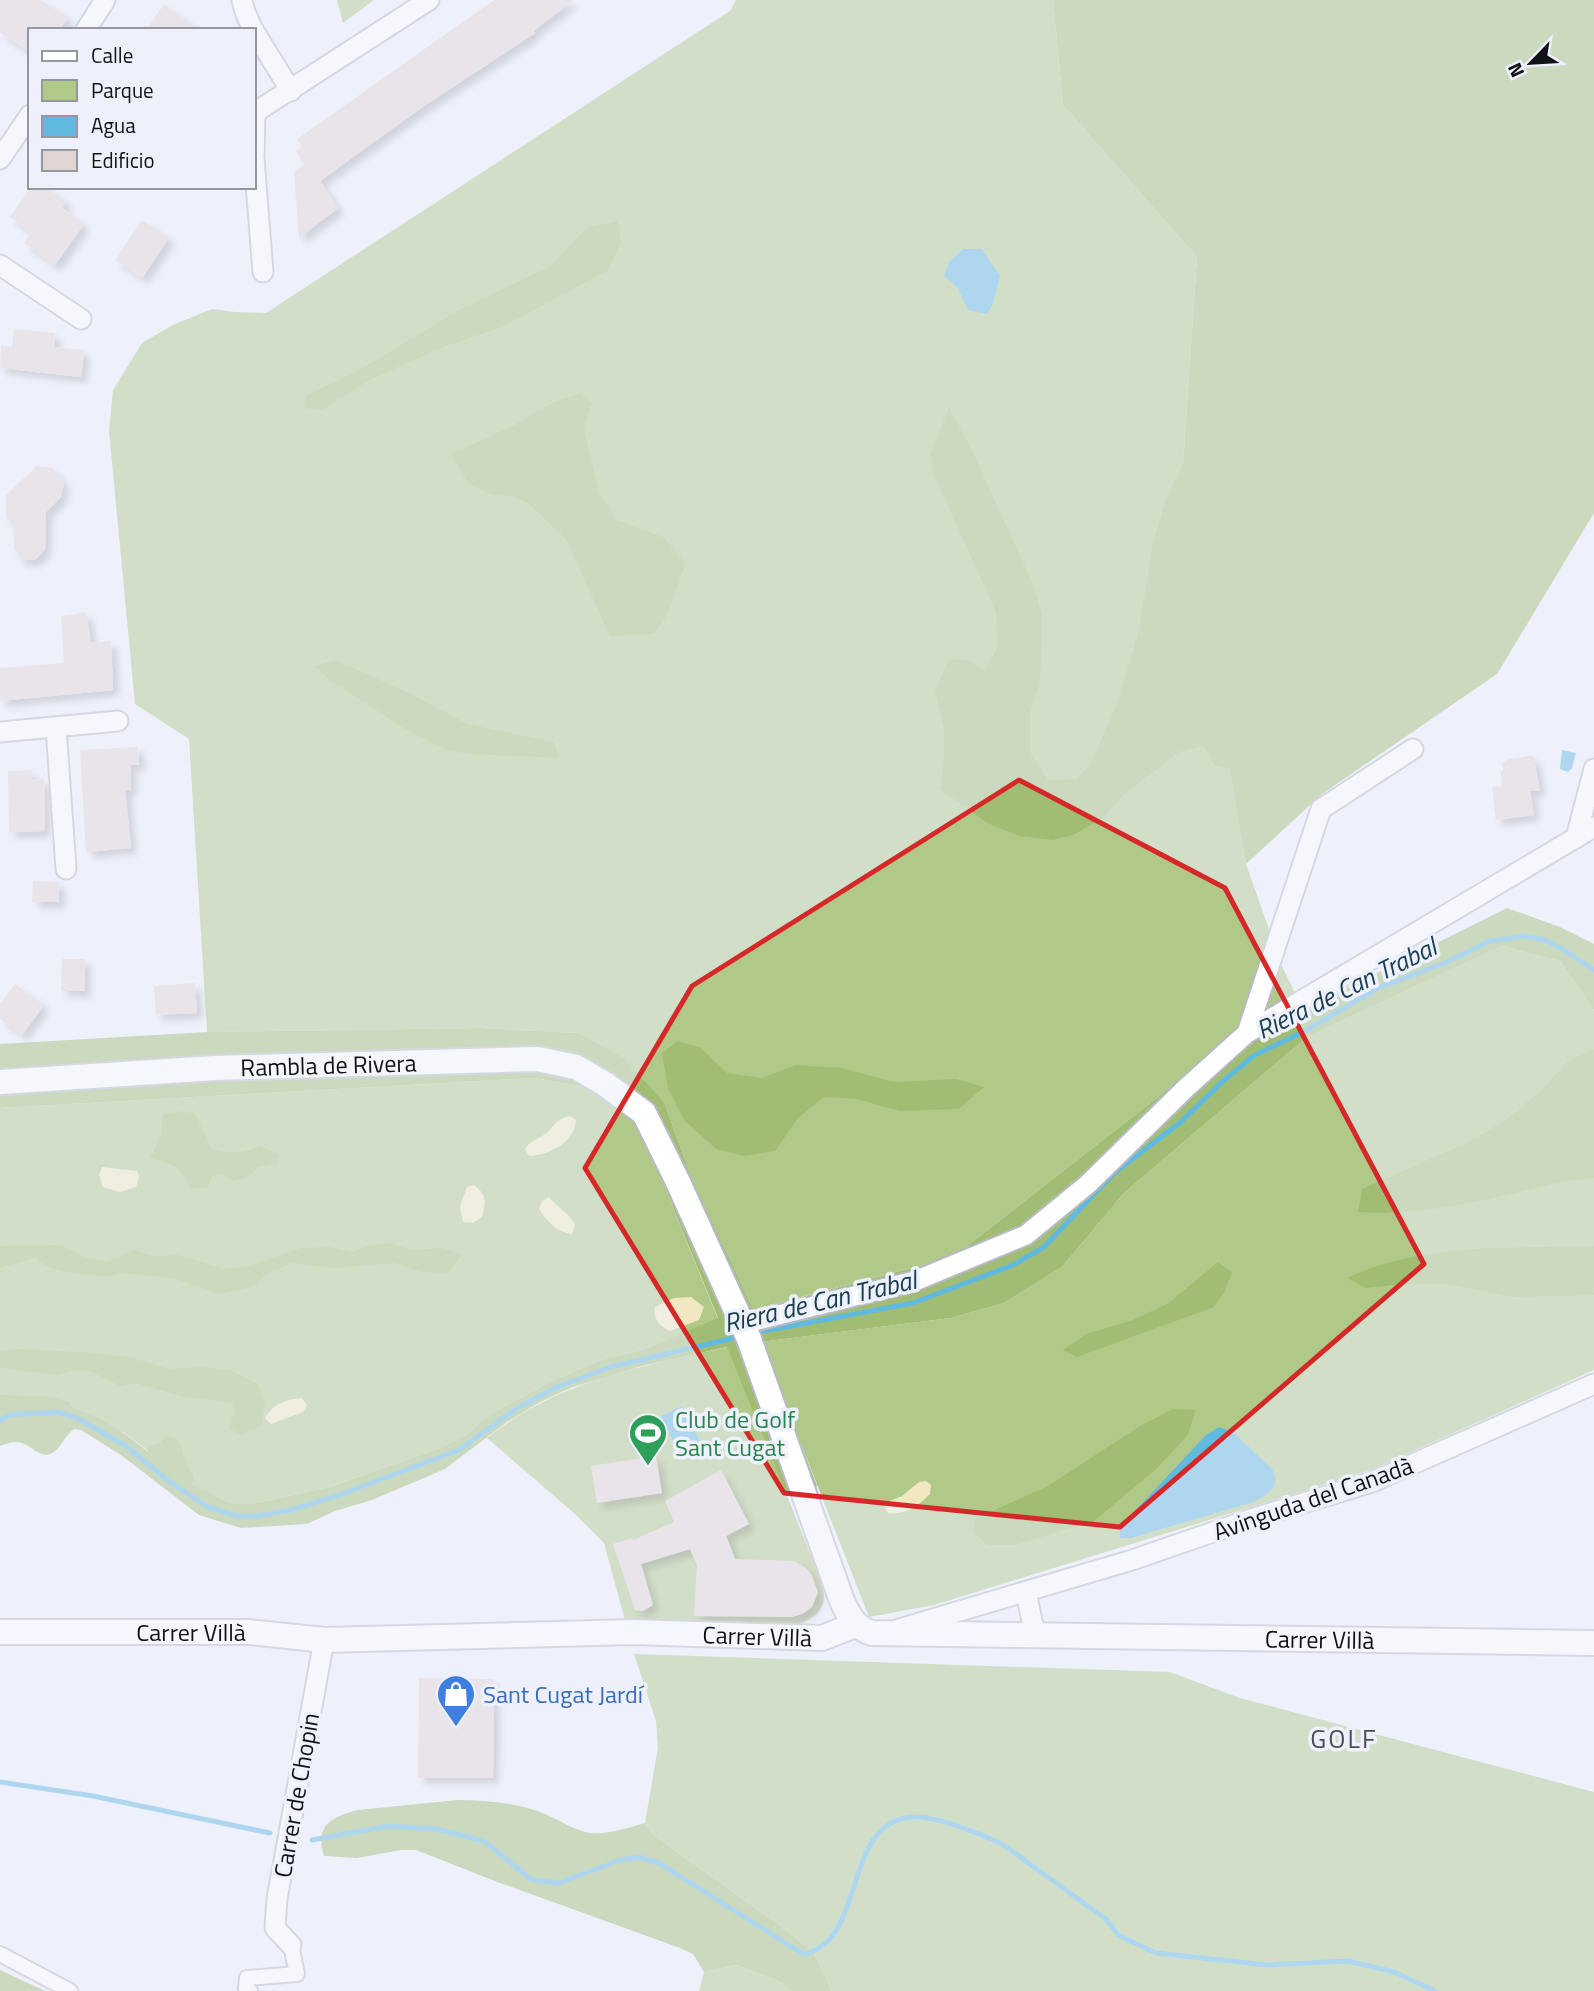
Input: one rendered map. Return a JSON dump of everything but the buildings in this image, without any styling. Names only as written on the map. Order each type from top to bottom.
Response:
[{"type":"street","points":[[87,28],[105,0]]},
{"type":"street","points":[[242,0],[252,28]]},
{"type":"street","points":[[256,111],[429,0]]},
{"type":"street","points":[[256,36],[291,90]]},
{"type":"street","points":[[0,159],[28,118]]},
{"type":"street","points":[[256,183],[263,272]]},
{"type":"street","points":[[0,265],[81,319]]},
{"type":"street","points":[[0,732],[118,721]]},
{"type":"street","points":[[56,727],[66,869]]},
{"type":"street","points":[[1247,1033],[1321,809],[1413,749]]},
{"type":"street","points":[[1576,838],[1594,769]]},
{"type":"street","points":[[855,1625],[842,1601],[745,1330],[915,1281],[1026,1235],[1088,1184],[1186,1088],[1247,1033],[1594,827]]},
{"type":"street","name":"Rambla de Rivera","points":[[0,1082],[215,1068],[537,1059],[576,1067],[605,1084],[644,1113],[745,1330]]},
{"type":"street","name":"Avinguda del Canadà","points":[[888,1633],[1132,1560],[1251,1519],[1372,1482],[1594,1384]]},
{"type":"street","points":[[1026,1592],[1035,1635]]},
{"type":"street","name":"Carrer Villà","points":[[0,1632],[248,1632],[324,1640],[633,1632],[822,1638],[855,1625],[863,1631],[873,1633],[1594,1643]]},
{"type":"street","name":"Carrer de Chopin","points":[[291,1945],[275,1928],[277,1899],[324,1640]]},
{"type":"street","points":[[250,1991],[246,1988],[247,1978],[297,1974],[291,1945]]},
{"type":"street","points":[[0,1954],[71,1991]]},
{"type":"highlighted area","points":[[1019,780],[1225,888],[1424,1264],[1120,1527],[784,1493],[585,1168],[692,986]]},
{"type":"green space","points":[[337,0],[374,0],[343,23]]},
{"type":"green space","points":[[736,0],[1053,0],[1063,105],[1197,257],[1183,464],[1246,864],[1282,966],[1294,991],[953,1257],[752,1310],[693,1182],[664,1102],[579,1033],[481,1028],[207,1032],[189,739],[135,704],[109,431],[113,390],[142,343],[173,325],[212,309],[266,313],[730,11]]},
{"type":"green space","points":[[1053,0],[1594,0],[1594,513],[1497,674],[1322,794],[1246,864],[1230,769],[1215,766],[1203,746],[1179,752],[1122,796],[1104,817],[1073,835],[1053,840],[1019,836],[987,823],[940,789],[944,728],[935,690],[949,659],[968,660],[985,670],[998,646],[996,612],[934,475],[930,455],[949,408],[972,450],[1032,582],[1042,614],[1040,683],[1030,711],[1030,752],[1048,780],[1077,779],[1092,761],[1117,704],[1139,630],[1153,543],[1167,496],[1183,464],[1197,257],[1063,105]]},
{"type":"green space","points":[[618,221],[621,243],[607,271],[502,327],[446,346],[371,379],[322,410],[303,408],[307,395],[356,372],[459,310],[551,266],[586,228]]},
{"type":"green space","points":[[579,394],[591,403],[584,429],[599,493],[617,520],[663,537],[686,563],[667,615],[654,634],[610,636],[566,539],[528,503],[513,496],[492,495],[469,484],[451,454],[513,426],[554,402]]},
{"type":"green space","points":[[336,660],[415,696],[467,724],[554,742],[559,758],[449,751],[405,729],[329,679],[314,666]]},
{"type":"green space","points":[[1507,908],[1560,927],[1594,944],[1594,1010],[1560,961],[1502,946],[1307,1037],[1124,1193],[1062,1267],[1004,1303],[951,1318],[761,1342],[817,1486],[787,1496],[727,1347],[642,1366],[573,1387],[540,1402],[507,1422],[445,1469],[307,1524],[241,1528],[199,1515],[121,1455],[81,1430],[74,1429],[57,1450],[46,1455],[17,1442],[0,1446],[0,1395],[51,1397],[69,1402],[73,1409],[103,1420],[147,1451],[152,1445],[161,1443],[165,1436],[178,1439],[188,1468],[194,1476],[192,1484],[229,1503],[252,1504],[330,1487],[440,1448],[469,1433],[483,1419],[554,1380],[601,1360],[645,1349],[718,1318],[641,1129],[615,1106],[580,1086],[534,1078],[0,1108],[0,1044],[207,1032],[481,1028],[579,1033],[623,1058],[664,1102],[693,1182],[753,1310],[953,1257],[1294,991],[1304,1009]]},
{"type":"green space","points":[[1502,946],[1560,961],[1594,1010],[1594,1370],[1371,1470],[934,1605],[869,1617],[761,1342],[951,1318],[1004,1303],[1062,1267],[1124,1193],[1307,1037]]},
{"type":"green space","points":[[678,1041],[701,1048],[727,1073],[762,1078],[796,1065],[843,1068],[893,1082],[956,1079],[984,1087],[959,1109],[900,1111],[856,1099],[824,1097],[798,1118],[775,1151],[744,1156],[716,1149],[684,1120],[668,1088],[662,1053]]},
{"type":"green space","points":[[1594,1049],[1594,1178],[1556,1183],[1443,1208],[1409,1212],[1358,1212],[1362,1189],[1471,1141],[1506,1120],[1541,1091],[1567,1062]]},
{"type":"green space","points":[[534,1078],[580,1086],[615,1106],[641,1129],[718,1319],[645,1349],[601,1360],[554,1380],[483,1419],[469,1433],[440,1448],[330,1487],[252,1504],[229,1503],[198,1488],[123,1432],[0,1412],[0,1108]]},
{"type":"green space","points":[[183,1111],[195,1114],[212,1149],[236,1152],[259,1146],[279,1154],[277,1163],[258,1167],[249,1177],[233,1181],[224,1174],[212,1176],[208,1187],[190,1189],[179,1170],[150,1158],[161,1135],[163,1114]]},
{"type":"green space","points":[[391,1243],[412,1250],[443,1248],[462,1255],[447,1274],[422,1272],[395,1263],[331,1268],[291,1263],[267,1274],[253,1287],[219,1294],[173,1278],[121,1273],[107,1277],[66,1272],[48,1267],[35,1258],[0,1268],[0,1246],[61,1245],[87,1258],[107,1262],[134,1250],[154,1256],[178,1255],[225,1269],[249,1266],[301,1248],[330,1247],[353,1252],[368,1246]]},
{"type":"green space","points":[[1594,1246],[1594,1295],[1513,1297],[1443,1283],[1366,1288],[1347,1278],[1376,1266],[1437,1253],[1500,1248]]},
{"type":"green space","points":[[1218,1262],[1232,1272],[1224,1293],[1214,1307],[1077,1357],[1063,1350],[1086,1334],[1133,1320],[1169,1303]]},
{"type":"green space","name":"Club de Golf Sant Cugat","points":[[728,1347],[823,1586],[824,1600],[820,1610],[812,1618],[799,1624],[626,1624],[604,1543],[575,1514],[487,1438],[542,1402],[571,1389],[632,1369]]},
{"type":"green space","points":[[21,1349],[97,1353],[133,1358],[169,1369],[200,1367],[230,1370],[258,1384],[265,1405],[261,1426],[240,1435],[229,1428],[235,1411],[232,1403],[181,1396],[135,1383],[120,1386],[92,1372],[74,1370],[58,1375],[0,1368],[0,1351]]},
{"type":"green space","points":[[1173,1409],[1196,1410],[1187,1436],[1156,1469],[1094,1521],[1015,1545],[987,1545],[973,1531],[975,1519],[1048,1486],[1140,1426]]},
{"type":"green space","points":[[634,1654],[1170,1672],[1240,1698],[1594,1792],[1594,1991],[832,1991],[813,1952],[652,1834],[645,1823],[658,1747],[656,1721]]},
{"type":"green space","points":[[458,1800],[524,1807],[590,1833],[611,1832],[645,1823],[652,1834],[813,1952],[832,1991],[792,1991],[777,1980],[736,1965],[704,1972],[693,1954],[680,1948],[416,1850],[357,1858],[324,1856],[321,1837],[328,1824],[340,1816],[358,1810]]},
{"type":"green space","points":[[736,1965],[777,1980],[792,1991],[699,1991],[704,1972]]},
{"type":"green space","points":[[0,1970],[45,1991],[0,1991]]},
{"type":"sand","points":[[570,1116],[576,1120],[575,1128],[566,1141],[553,1150],[529,1156],[525,1149],[530,1144],[560,1120]]},
{"type":"sand","points":[[102,1167],[137,1171],[139,1177],[136,1187],[120,1192],[103,1187],[99,1175]]},
{"type":"sand","points":[[474,1185],[484,1199],[482,1217],[473,1223],[463,1222],[460,1206],[467,1187]]},
{"type":"sand","points":[[549,1197],[573,1221],[575,1225],[572,1234],[553,1226],[539,1209],[542,1201]]},
{"type":"sand","points":[[691,1297],[704,1307],[699,1320],[670,1331],[660,1325],[655,1315],[655,1307],[674,1298]]},
{"type":"sand","points":[[302,1398],[307,1405],[303,1412],[271,1424],[265,1418],[281,1403]]},
{"type":"sand","points":[[926,1481],[931,1485],[930,1494],[921,1502],[906,1511],[888,1513],[885,1508],[887,1502],[902,1496],[919,1482]]},
{"type":"water","points":[[963,249],[982,249],[1000,276],[993,304],[987,314],[968,310],[958,288],[944,276],[949,262]]},
{"type":"water","points":[[1562,750],[1576,753],[1572,768],[1568,772],[1560,769]]},
{"type":"water","points":[[682,1406],[703,1448],[682,1458],[661,1416]]},
{"type":"water","points":[[1219,1427],[1233,1432],[1272,1469],[1275,1480],[1272,1489],[1254,1502],[1131,1538],[1120,1538],[1120,1527],[1206,1435]]},
{"type":"waterway","name":"Riera de Can Trabal","points":[[754,1333],[913,1303],[1013,1265],[1044,1247],[1114,1173],[1181,1122],[1224,1080],[1255,1055],[1307,1030],[1378,988],[1447,962],[1490,941],[1526,936],[1559,947],[1594,970]]},
{"type":"waterway","name":"Riera de Can Trabal","points":[[0,1420],[9,1415],[57,1412],[77,1418],[126,1446],[170,1482],[206,1506],[237,1516],[257,1516],[291,1510],[342,1494],[459,1450],[519,1407],[557,1387],[611,1367],[742,1336]]},
{"type":"waterway","points":[[0,1782],[93,1796],[270,1833]]},
{"type":"waterway","points":[[312,1840],[388,1826],[437,1829],[484,1841],[532,1880],[559,1883],[620,1860],[639,1857],[659,1863],[803,1954],[824,1945],[838,1927],[865,1856],[877,1835],[894,1822],[928,1818],[1004,1845],[1106,1919],[1118,1935],[1156,1953],[1267,1965],[1348,1961],[1394,1972],[1435,1991]]},
{"type":"place","name":"Club de Golf Sant Cugat","points":[[648,1467]]},
{"type":"place","name":"Sant Cugat Jardí","points":[[456,1728]]},
{"type":"district","name":"GOLF","points":[[1344,1738]]}]
